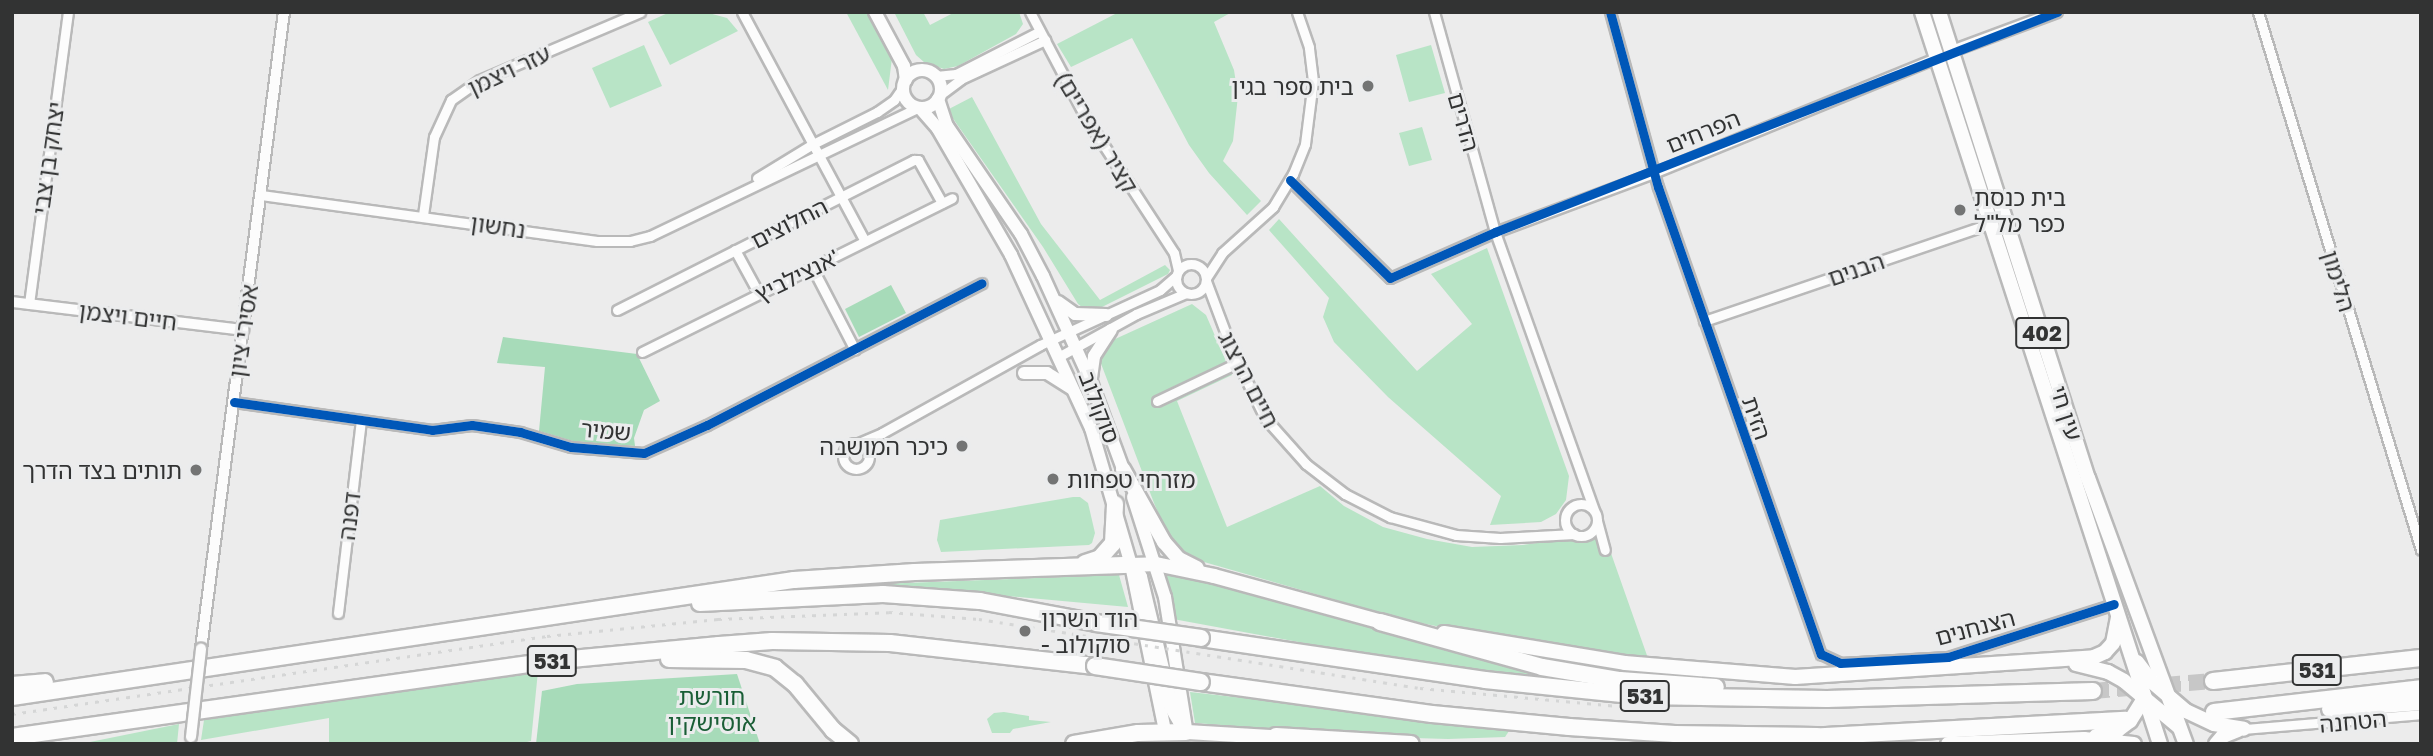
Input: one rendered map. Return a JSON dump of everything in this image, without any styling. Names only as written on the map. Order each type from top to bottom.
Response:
[{"type":"highway","points":[[1069,568],[1100,558],[1111,547],[1115,536],[1115,504]]},
{"type":"highway","points":[[545,619],[823,577],[1131,565]]},
{"type":"highway","name":"531","points":[[12,697],[545,619],[716,602],[883,594],[980,601],[1096,623],[1485,680],[1641,696],[1827,699],[2093,691],[1661,684],[1542,667],[1380,622]]},
{"type":"highway","name":"531","points":[[12,737],[568,659],[719,645],[834,641],[931,646],[1095,666],[1432,714],[1675,734],[1817,736],[2126,720]]},
{"type":"highway","name":"531","points":[[2213,681],[2421,658]]},
{"type":"highway","points":[[568,659],[734,659],[764,664],[790,679],[833,730],[850,744]]},
{"type":"highway","points":[[12,685],[211,668]]},
{"type":"highway","name":"531","points":[[2214,712],[2421,688]]},
{"type":"highway","points":[[2241,709],[2319,710],[2421,702]]},
{"type":"highway","points":[[22,744],[173,715]]},
{"type":"highway","points":[[1074,744],[1138,733],[1164,740],[1187,738]]},
{"type":"highway","points":[[1677,744],[1817,736]]},
{"type":"highway","points":[[1276,737],[1412,744]]},
{"type":"main road","points":[[875,12],[901,61],[905,99],[919,108],[929,107],[939,97],[940,84],[908,56],[885,12]]},
{"type":"main road","name":"עין חי","points":[[1922,12],[1936,57],[2000,220],[2153,658]]},
{"type":"main road","name":"עין חי","points":[[1939,12],[2129,652]]},
{"type":"main road","points":[[904,83],[913,73],[930,73]]},
{"type":"main road","name":"סוקולוב","points":[[939,97],[947,126],[1021,234],[1055,300],[1091,382],[1156,564],[1165,597],[1187,738]]},
{"type":"main road","name":"סוקולוב","points":[[919,108],[934,122],[990,215],[1052,339],[1091,428],[1131,565],[1164,740]]},
{"type":"main road","points":[[1055,300],[1076,314],[1106,315]]},
{"type":"main road","points":[[1091,382],[1094,356],[1111,330]]},
{"type":"main road","points":[[1024,373],[1047,373],[1058,377],[1075,392]]},
{"type":"main road","points":[[1123,469],[1169,550],[1187,563],[1214,576]]},
{"type":"main road","points":[[1131,565],[1156,564],[1214,576],[1380,622],[1574,656],[1762,677],[1845,676],[2094,657],[2105,652],[2113,643],[2116,610]]},
{"type":"main road","points":[[1131,565],[1140,577],[1171,706],[1187,738],[1234,734],[1348,744]]},
{"type":"main road","points":[[2129,652],[2152,682],[2169,698],[2207,722],[2244,729]]},
{"type":"main road","name":"402","points":[[2129,652],[2160,744]]},
{"type":"main road","points":[[2084,739],[2123,727],[2136,716],[2152,682],[2153,658]]},
{"type":"main road","name":"402","points":[[2153,658],[2184,737]]},
{"type":"main road","points":[[2055,661],[2108,672],[2145,697],[2184,737]]},
{"type":"main road","points":[[2216,744],[2228,733],[2244,729]]},
{"type":"main road","points":[[1210,744],[1234,734]]},
{"type":"main road","points":[[1948,744],[2084,739],[2134,744]]},
{"type":"street","name":"יצחק בן צבי","points":[[29,304],[68,12]]},
{"type":"street","name":"אסירי ציון","points":[[190,740],[284,12]]},
{"type":"street","name":"עזר ויצמן","points":[[423,215],[434,136],[451,100],[480,80],[640,12]]},
{"type":"street","name":"קציר (אפריים)","points":[[1030,12],[1104,148],[1170,248],[1177,274]]},
{"type":"street","points":[[1060,356],[1136,314],[1202,289],[1222,253],[1262,219],[1290,180],[1305,144],[1313,98],[1309,47],[1297,12]]},
{"type":"street","name":"הדרים","points":[[1434,12],[1495,232]]},
{"type":"street","name":"הזית","points":[[1610,12],[1656,172],[1704,321],[1815,644],[1827,659],[1840,663]]},
{"type":"street","points":[[1952,51],[2057,12]]},
{"type":"street","name":"הלימון","points":[[2258,12],[2421,550]]},
{"type":"street","points":[[742,15],[865,241]]},
{"type":"street","points":[[930,73],[956,74],[1040,31]]},
{"type":"street","points":[[939,97],[961,79],[1045,40]]},
{"type":"street","name":"הפרחים","points":[[1290,180],[1390,278],[1495,232],[1656,172],[1952,51]]},
{"type":"street","name":"נחשון","points":[[726,197],[813,144],[877,112],[894,100],[904,83]]},
{"type":"street","name":"נחשון","points":[[261,195],[423,215],[597,241],[630,241],[650,236],[726,197],[919,108]]},
{"type":"street","name":"החלוצים","points":[[617,310],[914,160],[918,160],[942,203]]},
{"type":"street","name":"אנצילביץ'","points":[[642,352],[952,198]]},
{"type":"street","name":"הבנים","points":[[1704,321],[2000,220]]},
{"type":"street","points":[[1495,232],[1594,510],[1597,521],[1593,531],[1578,535],[1567,527],[1569,512],[1579,490],[1580,472]]},
{"type":"street","name":"קציר (אפריים)","points":[[1170,248],[1193,264]]},
{"type":"street","points":[[735,250],[759,294]]},
{"type":"street","points":[[859,443],[882,433],[1052,339],[1160,290],[1193,264],[1222,253]]},
{"type":"street","points":[[1193,264],[1204,271],[1206,279]]},
{"type":"street","points":[[812,268],[855,350]]},
{"type":"street","points":[[1177,274],[1177,286],[1203,299],[1217,313]]},
{"type":"street","name":"חיים הרצוג","points":[[1206,279],[1237,363],[1265,418],[1287,446],[1324,480],[1357,501],[1390,517],[1447,534],[1479,538],[1578,535],[1605,550],[1597,521]]},
{"type":"street","name":"שמיר","points":[[234,402],[432,430],[472,425],[520,432],[571,447],[644,453],[667,445],[982,283]]},
{"type":"street","name":"חיים ויצמן","points":[[12,302],[243,330]]},
{"type":"street","points":[[1157,401],[1237,363]]},
{"type":"street","name":"דפנה","points":[[338,613],[361,420]]},
{"type":"street","points":[[1543,535],[1581,504],[1594,510]]},
{"type":"street","name":"הצנחנים","points":[[1840,663],[1954,656],[2116,610]]},
{"type":"street","name":"הטחנה","points":[[2244,729],[2421,714]]},
{"type":"green space","points":[[670,12],[705,12],[727,18],[738,31],[670,65],[648,22]]},
{"type":"green space","points":[[846,12],[868,12],[892,58],[888,90]]},
{"type":"green space","points":[[894,12],[923,12],[930,25],[955,12],[1019,12],[1023,24],[1016,34],[958,66],[944,69],[925,63],[916,55]]},
{"type":"green space","points":[[1119,12],[1232,12],[1214,22],[1234,70],[1238,96],[1233,141],[1223,161],[1261,201],[1247,215],[1209,173],[1189,145],[1132,38],[1071,67],[1057,44]]},
{"type":"green space","points":[[644,45],[662,86],[610,108],[592,68]]},
{"type":"green space","points":[[1431,45],[1445,93],[1409,102],[1396,55]]},
{"type":"green space","points":[[972,97],[1041,224],[1100,300],[1165,265],[1170,270],[1168,274],[1102,307],[1086,310],[1078,304],[1043,247],[947,110]]},
{"type":"green space","points":[[1422,127],[1432,160],[1409,166],[1399,133]]},
{"type":"green space","points":[[1279,219],[1417,371],[1472,324],[1431,274],[1487,248],[1569,476],[1566,500],[1556,514],[1541,522],[1490,525],[1501,496],[1388,397],[1334,342],[1323,317],[1329,298],[1269,230]]},
{"type":"green space","points":[[891,285],[906,313],[859,337],[845,309]]},
{"type":"green space","points":[[1192,304],[1206,315],[1232,375],[1177,401],[1227,527],[1320,486],[1344,506],[1383,527],[1472,547],[1523,545],[1589,536],[1600,522],[1650,664],[1561,652],[1402,619],[1204,562],[1182,552],[1168,536],[1154,503],[1100,361],[1099,352],[1102,345]]},
{"type":"green space","points":[[503,337],[637,354],[660,401],[644,410],[634,438],[635,446],[573,441],[539,431],[545,367],[497,363]]},
{"type":"green space","points":[[1080,497],[1088,503],[1095,533],[1089,545],[941,552],[937,540],[940,520]]},
{"type":"green space","points":[[1163,574],[1210,580],[1518,669],[1556,676],[1554,682],[1380,657],[1173,619]]},
{"type":"green space","points":[[1119,575],[1128,607],[878,584]]},
{"type":"green space","points":[[538,671],[531,741],[519,744],[329,744],[329,718],[201,740],[204,720]]},
{"type":"green space","name":"חורשת אוסישקין","points":[[737,674],[760,744],[536,744],[542,691],[577,684]]},
{"type":"green space","points":[[1190,692],[1511,728],[1505,737],[1448,739],[1379,737],[1195,723]]},
{"type":"green space","points":[[994,713],[1029,716],[1029,720],[1051,722],[1013,729],[1010,733],[992,733],[987,719]]},
{"type":"green space","points":[[179,724],[177,744],[80,744]]},
{"type":"tunnel","points":[[2093,691],[2213,681]]},
{"type":"railway","points":[[12,714],[547,636],[718,619],[889,612],[979,619],[1420,688],[1629,707]]},
{"type":"cycle path","points":[[1610,12],[1658,187],[1821,654],[1840,663],[1948,657],[2114,604]]},
{"type":"cycle path","points":[[1290,180],[1390,278],[1495,232],[2057,12]]},
{"type":"cycle path","points":[[234,402],[432,430],[472,425],[520,432],[571,447],[644,453],[707,425],[982,283]]},
{"type":"place","name":"בית ספר בגין","points":[[1368,86]]},
{"type":"place","name":"בית כנסת כפר מל\"ל","points":[[1960,210]]},
{"type":"place","name":"כיכר המושבה","points":[[962,446]]},
{"type":"place","name":"תותים בצד הדרך","points":[[196,470]]},
{"type":"place","name":"מזרחי טפחות","points":[[1053,479]]},
{"type":"place","name":"הוד השרון - סוקולוב","points":[[1025,631]]}]
